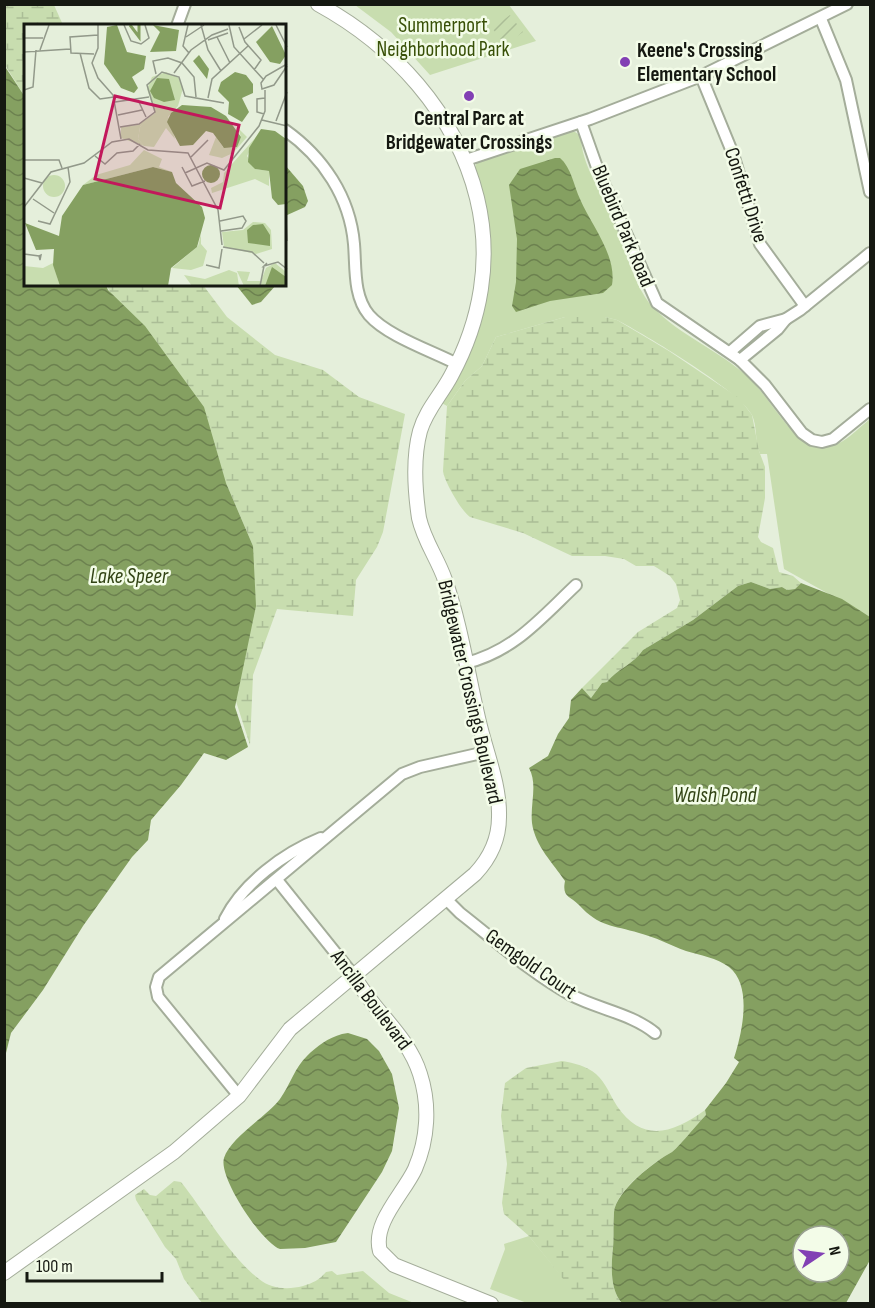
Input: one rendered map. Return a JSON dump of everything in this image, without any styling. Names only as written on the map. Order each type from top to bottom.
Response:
[{"type":"street","points":[[178,24],[185,4]]},
{"type":"street","name":"Bridgewater Crossings Boulevard","points":[[4,1273],[156,1165],[239,1096],[284,1035],[481,868],[497,835],[497,798],[446,581],[421,525],[417,466],[419,438],[424,421],[457,364],[475,320],[484,266],[482,219],[466,160],[437,111],[406,71],[367,35],[318,4]]},
{"type":"street","points":[[466,160],[581,122],[701,76],[848,4]]},
{"type":"street","points":[[821,19],[846,80],[870,192]]},
{"type":"street","name":"Confetti Drive","points":[[701,76],[730,146],[760,244],[805,306]]},
{"type":"street","name":"Bluebird Park Road","points":[[581,122],[598,170],[654,297],[667,311],[740,360],[765,385],[802,433],[812,440],[822,442],[833,439],[870,409]]},
{"type":"street","points":[[286,131],[313,154],[342,197],[352,226],[358,291],[368,314],[389,330],[457,364]]},
{"type":"street","points":[[730,352],[760,326],[786,319],[805,306],[870,253]]},
{"type":"street","points":[[740,360],[782,326],[786,319]]},
{"type":"street","points":[[465,663],[490,657],[508,647],[576,585]]},
{"type":"street","points":[[239,1096],[161,1002],[156,987],[163,973],[407,771],[486,752]]},
{"type":"street","points":[[223,922],[238,900],[268,870],[294,852],[326,837]]},
{"type":"street","name":"Ancilla Boulevard","points":[[277,880],[409,1048],[420,1074],[426,1099],[426,1125],[421,1153],[380,1231],[380,1251],[394,1265],[491,1304]]},
{"type":"street","name":"Gemgold Court","points":[[446,899],[460,913],[554,985],[588,1003],[644,1025],[655,1033]]},
{"type":"green space","points":[[4,5],[54,5],[63,24],[24,24],[24,95],[5,65]]},
{"type":"green space","name":"Summerport Neighborhood Park","points":[[355,5],[509,5],[536,41],[430,75],[391,32]]},
{"type":"green space","points":[[510,15],[523,32],[505,45],[492,28]]},
{"type":"green space","points":[[572,130],[581,136],[588,167],[612,216],[640,288],[653,307],[675,326],[737,367],[805,442],[825,447],[840,443],[870,419],[870,617],[784,569],[767,454],[760,454],[754,419],[744,405],[711,378],[648,337],[617,320],[605,317],[565,317],[496,337],[482,366],[465,381],[447,406],[440,402],[484,306],[474,170],[477,162],[482,158]]},
{"type":"green space","points":[[107,286],[204,286],[227,317],[275,355],[323,370],[359,397],[405,414],[383,532],[377,547],[356,580],[353,616],[277,609],[253,675],[250,745],[233,692],[253,546],[226,483]]},
{"type":"green space","points":[[565,317],[605,317],[617,320],[669,351],[739,398],[752,415],[759,451],[765,467],[765,498],[758,537],[761,542],[773,548],[779,572],[793,576],[801,583],[795,589],[787,590],[782,587],[770,589],[751,582],[738,586],[693,620],[643,650],[607,682],[602,683],[591,698],[582,688],[638,632],[677,608],[680,600],[676,584],[670,576],[654,566],[636,566],[624,559],[605,556],[572,556],[523,533],[470,517],[454,496],[443,471],[447,406],[465,381],[482,366],[496,337]]},
{"type":"green space","points":[[562,1061],[584,1067],[596,1074],[627,1118],[637,1126],[648,1130],[670,1129],[705,1110],[706,1115],[678,1146],[637,1177],[616,1203],[612,1270],[613,1285],[622,1303],[582,1303],[529,1236],[504,1214],[502,1203],[507,1164],[501,1116],[505,1083],[526,1068]]},
{"type":"green space","points":[[174,1181],[181,1182],[238,1258],[264,1282],[274,1287],[291,1288],[313,1282],[326,1272],[332,1271],[337,1275],[363,1271],[389,1293],[414,1303],[202,1303],[184,1279],[176,1259],[165,1247],[136,1200],[135,1195],[144,1189],[150,1195],[156,1196]]},
{"type":"green space","points":[[529,1236],[582,1303],[527,1303],[490,1289],[505,1249],[504,1244]]},
{"type":"water","name":"Lake Speer","points":[[4,65],[24,95],[24,286],[106,286],[145,326],[204,407],[226,483],[253,546],[256,606],[235,707],[248,747],[226,760],[204,753],[181,785],[151,820],[148,840],[132,857],[83,926],[43,990],[11,1033],[5,1057]]},
{"type":"water","points":[[560,158],[567,166],[580,199],[607,251],[613,274],[612,285],[603,293],[550,301],[516,312],[512,306],[516,282],[517,239],[509,185],[520,169]]},
{"type":"water","points":[[286,166],[303,186],[308,201],[305,207],[286,216]]},
{"type":"water","points":[[237,286],[275,286],[261,302],[252,305]]},
{"type":"water","name":"Walsh Pond","points":[[751,582],[770,589],[782,587],[787,590],[795,589],[801,583],[842,599],[870,617],[870,1260],[846,1303],[622,1303],[613,1285],[616,1204],[637,1178],[674,1150],[706,1115],[705,1110],[739,1062],[734,1058],[744,1010],[743,998],[736,975],[724,964],[593,918],[565,893],[565,881],[545,854],[534,831],[532,823],[533,781],[529,768],[548,756],[558,734],[569,718],[571,700],[582,688],[591,698],[602,683],[607,682],[643,650],[693,620],[738,586]]},
{"type":"water","points":[[348,1033],[367,1039],[379,1051],[392,1074],[399,1108],[392,1151],[382,1172],[336,1242],[305,1248],[280,1249],[263,1235],[234,1194],[224,1167],[224,1158],[233,1143],[280,1099],[299,1065],[307,1056],[323,1043]]},
{"type":"place","name":"Keene's Crossing Elementary School","points":[[625,62]]},
{"type":"place","name":"Central Parc at Bridgewater Crossings","points":[[469,96]]}]
